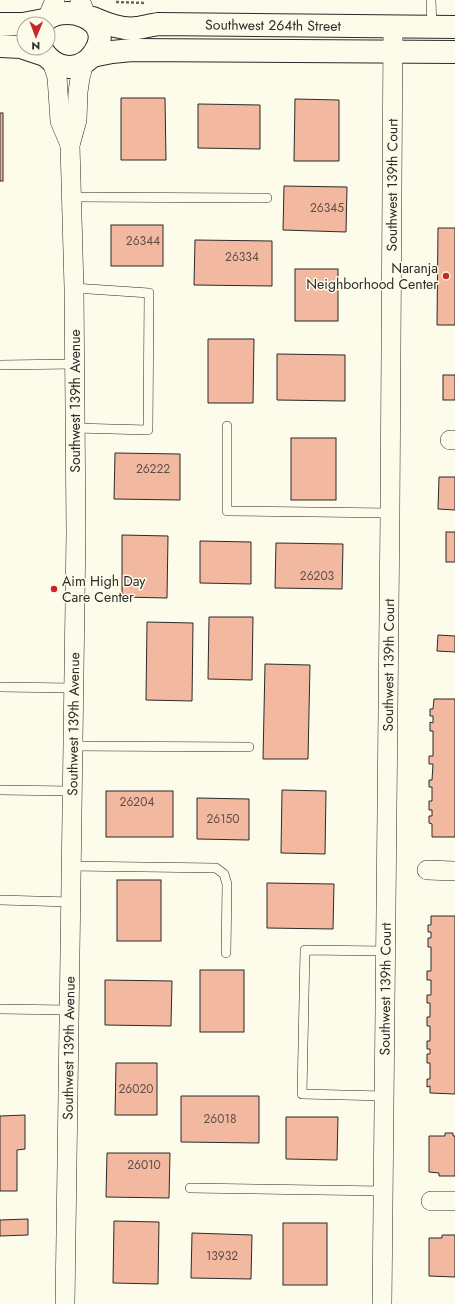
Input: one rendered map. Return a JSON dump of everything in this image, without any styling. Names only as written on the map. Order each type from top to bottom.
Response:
[{"type":"street","name":"Southwest 264th Street","points":[[48,14],[70,6],[77,7],[86,10],[111,25],[127,28],[159,24],[455,27]]},
{"type":"street","points":[[86,10],[97,25],[99,33],[97,49],[88,59]]},
{"type":"street","points":[[0,24],[23,24],[48,14]]},
{"type":"street","name":"Southwest 139th Court","points":[[382,1304],[385,1096],[393,27]]},
{"type":"street","points":[[0,46],[16,47]]},
{"type":"street","name":"Southwest 264th Street","points":[[47,56],[60,65],[68,67],[76,66],[88,59],[112,52],[132,50],[455,52]]},
{"type":"street","name":"Southwest 139th Avenue","points":[[46,56],[58,84],[60,121],[70,145]]},
{"type":"street","name":"Southwest 139th Avenue","points":[[65,1304],[76,532],[74,288],[70,145],[77,120],[80,78],[88,59]]},
{"type":"street","points":[[427,870],[455,871]]},
{"type":"street","points":[[430,1201],[455,1201]]},
{"type":"lane","points":[[431,0],[432,26]]},
{"type":"lane","points":[[72,197],[267,198]]},
{"type":"lane","points":[[74,288],[149,293],[148,430],[75,428]]},
{"type":"lane","points":[[0,365],[75,364]]},
{"type":"lane","points":[[227,426],[227,511],[390,513]]},
{"type":"lane","points":[[0,687],[74,688]]},
{"type":"lane","points":[[73,746],[249,747]]},
{"type":"lane","points":[[0,790],[72,791]]},
{"type":"lane","points":[[72,866],[216,868],[224,874],[227,884],[226,953]]},
{"type":"lane","points":[[0,900],[71,902]]},
{"type":"lane","points":[[385,1096],[302,1094],[305,950],[386,951]]},
{"type":"lane","points":[[0,1009],[69,1010]]},
{"type":"lane","points":[[190,1188],[384,1191]]},
{"type":"path","points":[[111,2],[152,3]]},
{"type":"building","points":[[121,98],[165,98],[166,160],[121,160]]},
{"type":"building","points":[[295,99],[339,100],[339,161],[294,161]]},
{"type":"building","points":[[198,104],[260,105],[260,149],[198,148]]},
{"type":"building","points":[[0,113],[3,113],[3,181],[0,181]]},
{"type":"building","points":[[284,186],[347,187],[346,232],[283,230]]},
{"type":"building","points":[[111,225],[163,225],[163,266],[111,266]]},
{"type":"building","name":"Naranja Neighborhood Center","points":[[438,228],[455,228],[455,325],[437,325]]},
{"type":"building","points":[[195,240],[272,241],[272,286],[194,285]]},
{"type":"building","points":[[295,269],[338,269],[338,321],[295,321]]},
{"type":"building","points":[[208,339],[254,339],[253,403],[208,403]]},
{"type":"building","points":[[277,354],[345,355],[345,401],[277,400]]},
{"type":"building","points":[[443,375],[455,375],[455,400],[443,400]]},
{"type":"building","points":[[291,438],[336,438],[336,500],[291,500]]},
{"type":"building","points":[[115,453],[180,454],[180,500],[114,499]]},
{"type":"building","points":[[439,477],[455,477],[455,510],[438,509]]},
{"type":"building","points":[[446,532],[455,532],[455,562],[446,562]]},
{"type":"building","points":[[122,535],[168,536],[167,598],[122,597]]},
{"type":"building","points":[[200,541],[251,542],[251,584],[200,583]]},
{"type":"building","points":[[276,543],[343,544],[342,589],[275,588]]},
{"type":"building","points":[[209,617],[253,617],[252,680],[208,679]]},
{"type":"building","points":[[147,622],[193,623],[192,701],[146,700]]},
{"type":"building","points":[[438,635],[455,636],[455,652],[437,651]]},
{"type":"building","points":[[265,664],[310,665],[308,759],[263,759]]},
{"type":"building","points":[[434,699],[455,699],[455,837],[432,837],[432,824],[429,823],[429,816],[432,816],[432,810],[429,810],[429,801],[432,801],[432,787],[429,787],[429,780],[432,780],[433,764],[429,764],[429,756],[433,756],[433,731],[430,731],[430,722],[433,723],[433,716],[430,716],[430,709],[433,709]]},
{"type":"building","points":[[282,790],[326,791],[325,854],[281,853]]},
{"type":"building","points":[[106,791],[173,791],[173,837],[106,837]]},
{"type":"building","points":[[197,798],[249,799],[249,840],[197,839]]},
{"type":"building","points":[[117,880],[161,880],[161,941],[117,941]]},
{"type":"building","points":[[267,883],[334,884],[333,929],[267,928]]},
{"type":"building","points":[[431,916],[455,916],[455,1094],[430,1093],[430,1086],[427,1087],[427,1079],[430,1079],[430,1063],[427,1063],[427,1054],[430,1054],[430,1049],[427,1049],[427,1041],[430,1041],[430,1026],[427,1026],[427,1017],[430,1017],[430,1003],[427,1003],[427,995],[431,995],[431,980],[427,980],[427,971],[431,971],[431,947],[428,947],[428,938],[431,938],[431,932],[428,932],[428,925],[431,925]]},
{"type":"building","points":[[200,970],[244,970],[244,1032],[200,1032]]},
{"type":"building","points":[[105,980],[172,981],[171,1026],[105,1025]]},
{"type":"building","points":[[116,1063],[157,1063],[157,1115],[115,1115]]},
{"type":"building","points":[[181,1096],[259,1096],[259,1143],[181,1142]]},
{"type":"building","points":[[25,1115],[25,1149],[17,1150],[17,1191],[0,1191],[0,1116]]},
{"type":"building","points":[[286,1117],[338,1117],[337,1160],[286,1159]]},
{"type":"building","points":[[445,1133],[453,1133],[453,1136],[455,1136],[455,1176],[439,1176],[439,1173],[429,1172],[429,1136],[445,1136]]},
{"type":"building","points":[[107,1153],[170,1153],[169,1198],[106,1197]]},
{"type":"building","points":[[28,1219],[28,1235],[0,1236],[0,1220]]},
{"type":"building","points":[[114,1221],[159,1222],[158,1284],[113,1283]]},
{"type":"building","points":[[283,1223],[327,1223],[327,1285],[283,1285]]},
{"type":"building","points":[[192,1233],[252,1235],[251,1279],[191,1278]]},
{"type":"building","points":[[442,1235],[455,1235],[455,1277],[429,1276],[429,1238],[442,1238]]},
{"type":"place","name":"Naranja Neighborhood Center","points":[[446,276]]},
{"type":"place","name":"Aim High Day Care Center","points":[[54,589]]}]
